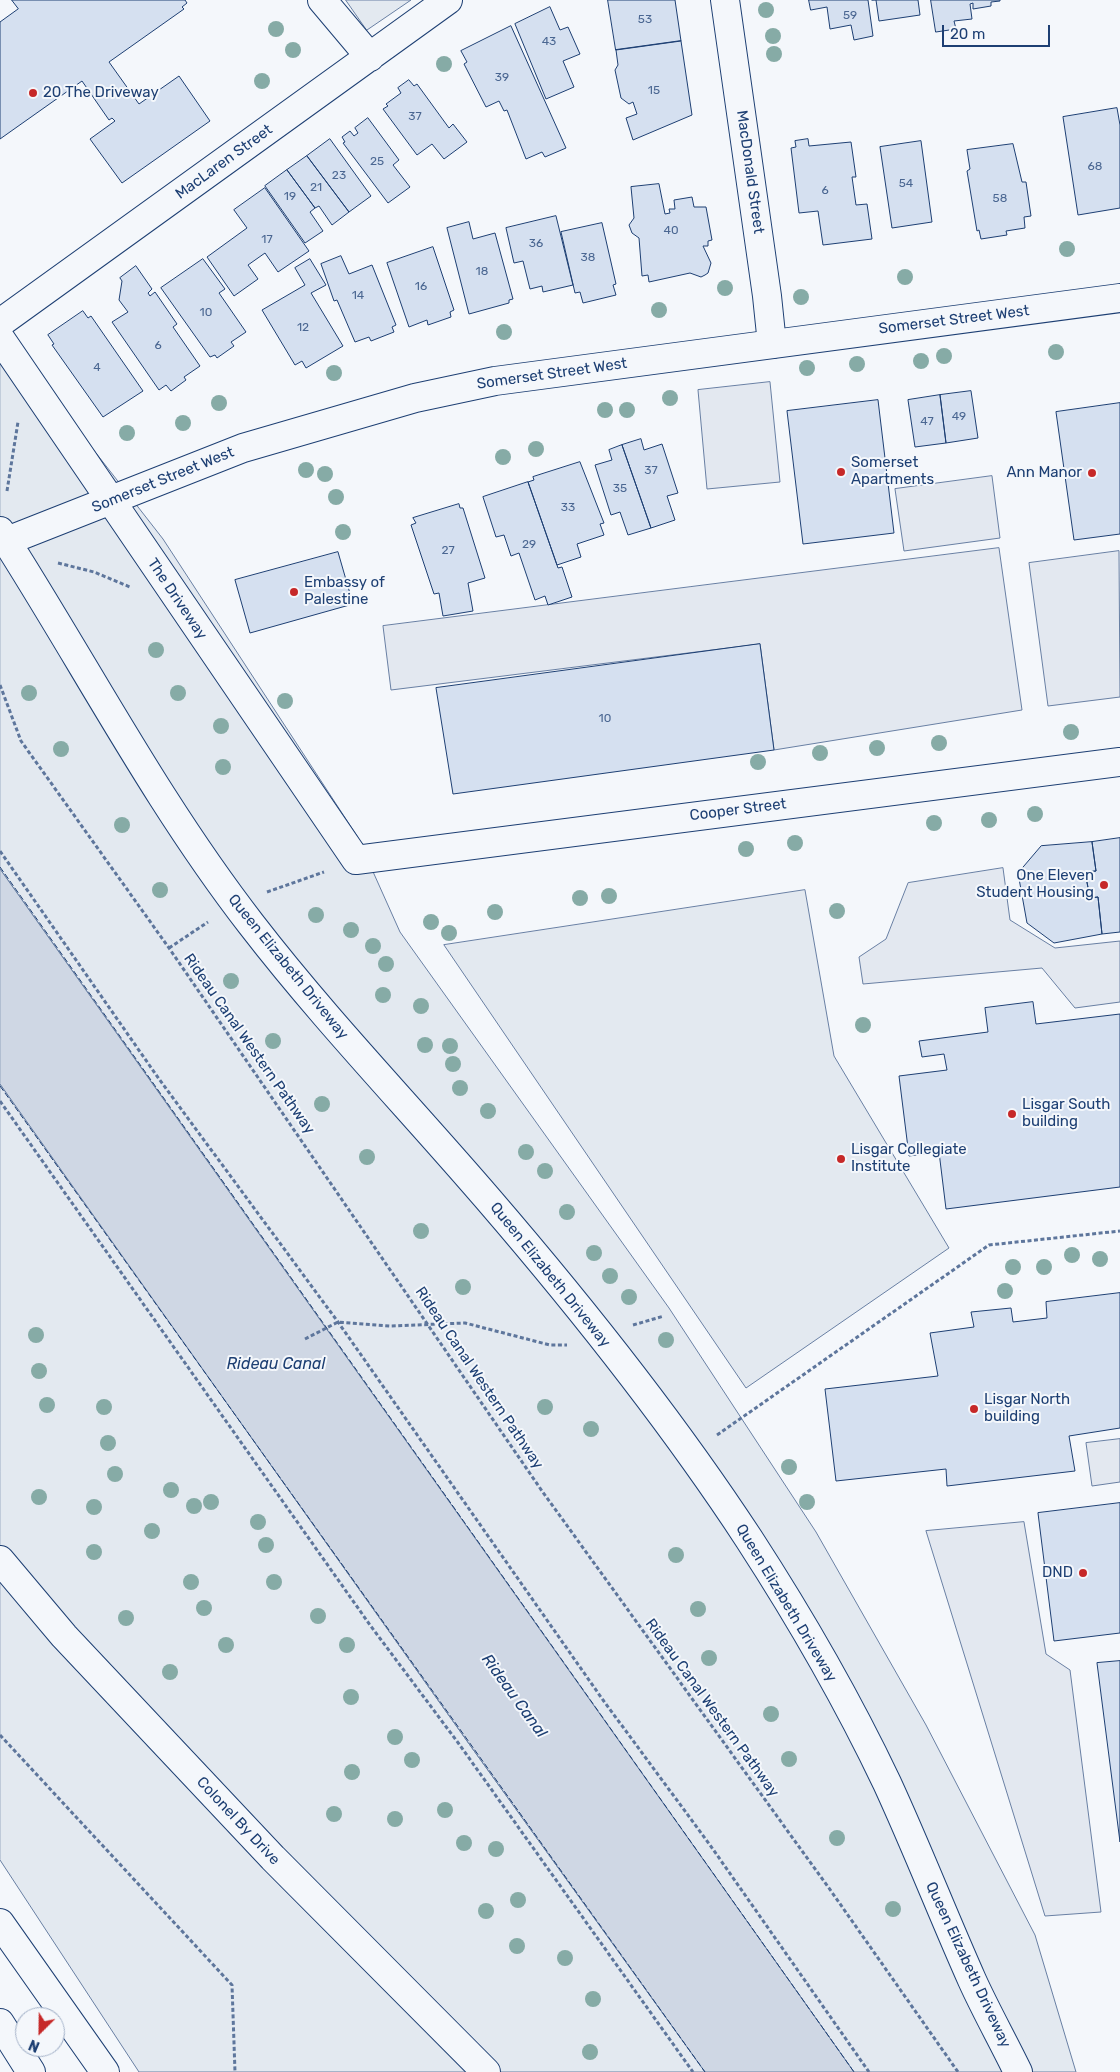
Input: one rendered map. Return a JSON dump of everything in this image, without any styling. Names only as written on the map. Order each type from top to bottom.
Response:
[{"type":"street","points":[[322,0],[370,56]]},
{"type":"street","name":"MacLaren Street","points":[[0,323],[448,0]]},
{"type":"street","name":"MacDonald Street","points":[[725,0],[768,296],[772,344]]},
{"type":"street","name":"Somerset Street West","points":[[3,536],[110,501],[243,448],[415,398],[495,381],[1120,298]]},
{"type":"street","name":"The Driveway","points":[[0,338],[356,860]]},
{"type":"street","name":"Queen Elizabeth Driveway","points":[[3,536],[150,781],[247,920],[290,974],[486,1197],[600,1334],[721,1496],[782,1592],[864,1739],[896,1805],[974,1985],[1018,2072]]},
{"type":"street","name":"Cooper Street","points":[[356,860],[1120,762]]},
{"type":"street","name":"Colonel By Drive","points":[[0,1560],[64,1636],[273,1858],[486,2072]]},
{"type":"street","points":[[0,1923],[105,2072]]},
{"type":"street","points":[[0,2023],[31,2072]]},
{"type":"path","points":[[7,491],[16,432],[29,380]]},
{"type":"path","points":[[55,562],[94,572],[133,588]]},
{"type":"path","name":"Rideau Canal Western Pathway","points":[[0,684],[21,741],[169,948],[542,1491],[831,1891],[958,2072]]},
{"type":"path","points":[[0,851],[159,1079],[338,1322],[603,1700],[710,1845],[869,2072]]},
{"type":"path","points":[[169,948],[188,935]]},
{"type":"path","points":[[0,1101],[364,1616],[459,1744],[693,2072]]},
{"type":"path","points":[[690,1453],[988,1245],[1120,1231]]},
{"type":"path","points":[[305,1339],[338,1322],[390,1326],[464,1323],[482,1326],[550,1345],[570,1345],[600,1334],[664,1316]]},
{"type":"path","points":[[0,1735],[232,1986],[235,2072]]},
{"type":"shaded area","points":[[346,0],[411,0],[367,30]]},
{"type":"shaded area","points":[[0,330],[163,539],[357,836],[400,932],[669,1308],[816,1532],[926,1725],[1035,1935],[1076,2072],[854,2072],[0,869]]},
{"type":"shaded area","points":[[770,382],[780,482],[707,489],[698,390]]},
{"type":"shaded area","points":[[992,476],[1000,538],[904,551],[895,489]]},
{"type":"shaded area","points":[[999,548],[1022,710],[774,750],[760,644],[391,690],[383,626]]},
{"type":"shaded area","points":[[1119,551],[1120,697],[1048,706],[1029,563]]},
{"type":"shaded area","points":[[1003,868],[1010,920],[1055,948],[1120,941],[1120,1002],[1075,1008],[1042,968],[863,984],[859,957],[886,939],[908,883]]},
{"type":"shaded area","points":[[805,890],[834,1056],[949,1248],[746,1388],[444,945]]},
{"type":"shaded area","points":[[0,1084],[705,2072],[139,2072],[0,1860]]},
{"type":"shaded area","points":[[1120,1439],[1120,1482],[1092,1486],[1086,1443]]},
{"type":"shaded area","points":[[1024,1522],[1046,1654],[1070,1670],[1101,1912],[1045,1916],[926,1531]]},
{"type":"water","name":"Rideau Canal","points":[[0,869],[854,2072],[705,2072],[0,1084]]},
{"type":"building","name":"20 The Driveway","points":[[12,0],[185,0],[187,3],[182,7],[184,9],[109,62],[139,104],[179,76],[210,121],[122,183],[90,139],[115,121],[112,118],[109,120],[82,81],[0,139],[0,22],[18,9]]},
{"type":"building","points":[[608,0],[675,0],[681,41],[616,50]]},
{"type":"building","points":[[809,0],[868,0],[873,36],[854,40],[851,25],[830,29],[827,7],[811,10]]},
{"type":"building","points":[[876,0],[918,0],[920,15],[879,21]]},
{"type":"building","points":[[931,0],[1000,1],[991,2],[991,6],[973,9],[973,3],[970,4],[972,19],[954,21],[956,29],[936,32]]},
{"type":"building","points":[[550,7],[560,30],[568,27],[580,54],[563,61],[574,87],[546,99],[515,24]]},
{"type":"building","points":[[511,26],[566,148],[545,157],[542,152],[526,159],[507,110],[504,111],[499,101],[486,107],[464,64],[467,62],[461,51]]},
{"type":"building","points":[[681,41],[692,115],[633,140],[626,118],[637,114],[633,102],[629,104],[621,98],[615,70],[618,65],[616,50]]},
{"type":"building","points":[[409,80],[414,86],[417,84],[449,128],[453,124],[467,142],[444,159],[432,144],[417,155],[383,109],[388,106],[386,104],[401,93],[398,88]]},
{"type":"building","points":[[1117,108],[1120,125],[1120,208],[1078,215],[1063,117]]},
{"type":"building","points":[[368,118],[399,160],[393,165],[410,187],[388,203],[343,143],[345,142],[342,137],[350,131],[354,136],[358,133],[355,128]]},
{"type":"building","points":[[330,139],[371,196],[349,212],[307,156]]},
{"type":"building","points":[[808,139],[809,146],[851,142],[856,177],[852,177],[856,205],[867,204],[872,239],[823,245],[818,211],[799,213],[791,148],[796,147],[795,141]]},
{"type":"building","points":[[921,141],[932,222],[892,228],[880,147]]},
{"type":"building","points":[[1013,144],[1022,182],[1026,182],[1031,216],[1024,217],[1025,228],[1006,231],[1007,235],[981,239],[979,230],[977,231],[967,171],[970,169],[967,150]]},
{"type":"building","points":[[307,156],[349,212],[332,225],[319,206],[315,208],[287,170]]},
{"type":"building","points":[[287,170],[315,208],[310,212],[323,231],[305,243],[265,186]]},
{"type":"building","points":[[659,184],[665,214],[670,213],[669,209],[675,209],[674,200],[692,197],[694,207],[706,207],[712,240],[708,241],[708,246],[703,246],[711,263],[708,273],[701,277],[690,273],[649,282],[648,275],[642,276],[639,238],[632,233],[629,225],[634,218],[631,187]]},
{"type":"building","points":[[265,188],[309,251],[278,272],[265,253],[248,265],[258,279],[234,296],[207,257],[247,228],[234,210]]},
{"type":"building","points":[[556,216],[573,285],[543,292],[542,286],[530,289],[523,261],[514,263],[506,228]]},
{"type":"building","points":[[469,222],[473,239],[495,233],[513,299],[509,300],[509,303],[469,314],[447,228]]},
{"type":"building","points":[[602,223],[616,284],[613,285],[616,295],[583,303],[580,292],[575,293],[561,232]]},
{"type":"building","points":[[433,247],[454,310],[450,312],[451,317],[428,325],[427,320],[409,327],[387,263]]},
{"type":"building","points":[[341,256],[349,274],[372,265],[396,325],[392,327],[394,332],[371,341],[369,337],[355,342],[337,300],[334,301],[321,264]]},
{"type":"building","points":[[203,259],[225,289],[219,293],[246,332],[231,342],[234,346],[217,358],[215,355],[210,357],[161,288]]},
{"type":"building","points":[[310,259],[326,285],[311,293],[343,346],[306,368],[302,361],[295,365],[262,310],[305,285],[295,268]]},
{"type":"building","points":[[136,266],[152,289],[148,293],[150,296],[155,292],[177,324],[173,327],[200,366],[184,377],[186,380],[171,391],[166,385],[159,390],[112,322],[128,312],[119,300],[122,281],[120,278]]},
{"type":"building","points":[[83,311],[88,318],[91,316],[143,391],[103,417],[52,345],[54,344],[48,335]]},
{"type":"building","points":[[971,391],[978,438],[946,443],[940,395]]},
{"type":"building","points":[[940,395],[946,443],[915,447],[908,400]]},
{"type":"building","name":"Somerset Apartments","points":[[878,400],[894,533],[803,544],[787,411]]},
{"type":"building","name":"Ann Manor","points":[[1120,403],[1120,534],[1074,540],[1056,412]]},
{"type":"building","points":[[641,439],[644,450],[662,444],[678,493],[667,496],[675,520],[651,528],[622,445]]},
{"type":"building","points":[[622,445],[651,528],[628,535],[620,512],[611,515],[595,465],[612,460],[609,450]]},
{"type":"building","points":[[580,462],[604,523],[600,524],[604,535],[577,544],[581,557],[557,565],[528,482],[534,480],[533,477]]},
{"type":"building","points":[[528,482],[558,568],[562,567],[572,597],[548,605],[545,596],[535,600],[519,553],[511,556],[504,535],[496,537],[483,497]]},
{"type":"building","points":[[459,504],[460,508],[463,508],[485,578],[468,583],[473,611],[443,616],[439,593],[434,594],[411,525],[416,523],[413,518]]},
{"type":"building","name":"Embassy of Palestine","points":[[338,552],[353,604],[250,633],[235,580]]},
{"type":"building","points":[[760,644],[774,750],[453,794],[436,688]]},
{"type":"building","name":"One Eleven Student Housing","points":[[1120,838],[1120,932],[1102,934],[1098,897],[1090,898],[1085,872],[1096,871],[1092,842]]},
{"type":"building","points":[[1092,842],[1096,871],[1085,872],[1090,898],[1098,897],[1102,934],[1054,943],[1027,923],[1018,873],[1041,846]]},
{"type":"building","name":"Lisgar South building","points":[[1033,1002],[1036,1024],[1120,1014],[1120,1187],[946,1209],[939,1152],[909,1156],[899,1076],[947,1070],[944,1054],[922,1057],[919,1041],[988,1032],[985,1008]]},
{"type":"building","name":"Lisgar North building","points":[[1120,1293],[1120,1428],[1069,1436],[1075,1471],[947,1486],[946,1469],[836,1481],[825,1389],[938,1376],[930,1333],[974,1327],[971,1312],[1011,1308],[1013,1322],[1047,1318],[1046,1302]]},
{"type":"building","name":"DND","points":[[1120,1503],[1120,1633],[1054,1641],[1038,1513]]},
{"type":"building","points":[[1120,1661],[1120,1842],[1097,1663]]},
{"type":"fence","points":[[0,867],[854,2072]]},
{"type":"fence","points":[[0,1086],[705,2072]]},
{"type":"place","name":"20 The Driveway","points":[[33,93]]},
{"type":"place","name":"Somerset Apartments","points":[[841,472]]},
{"type":"place","name":"Ann Manor","points":[[1092,473]]},
{"type":"place","name":"Embassy of Palestine","points":[[294,592]]},
{"type":"place","name":"One Eleven Student Housing","points":[[1104,885]]},
{"type":"place","name":"Lisgar South building","points":[[1012,1114]]},
{"type":"place","name":"Lisgar Collegiate Institute","points":[[841,1159]]},
{"type":"place","name":"Lisgar North building","points":[[974,1409]]},
{"type":"place","name":"DND","points":[[1083,1573]]}]
